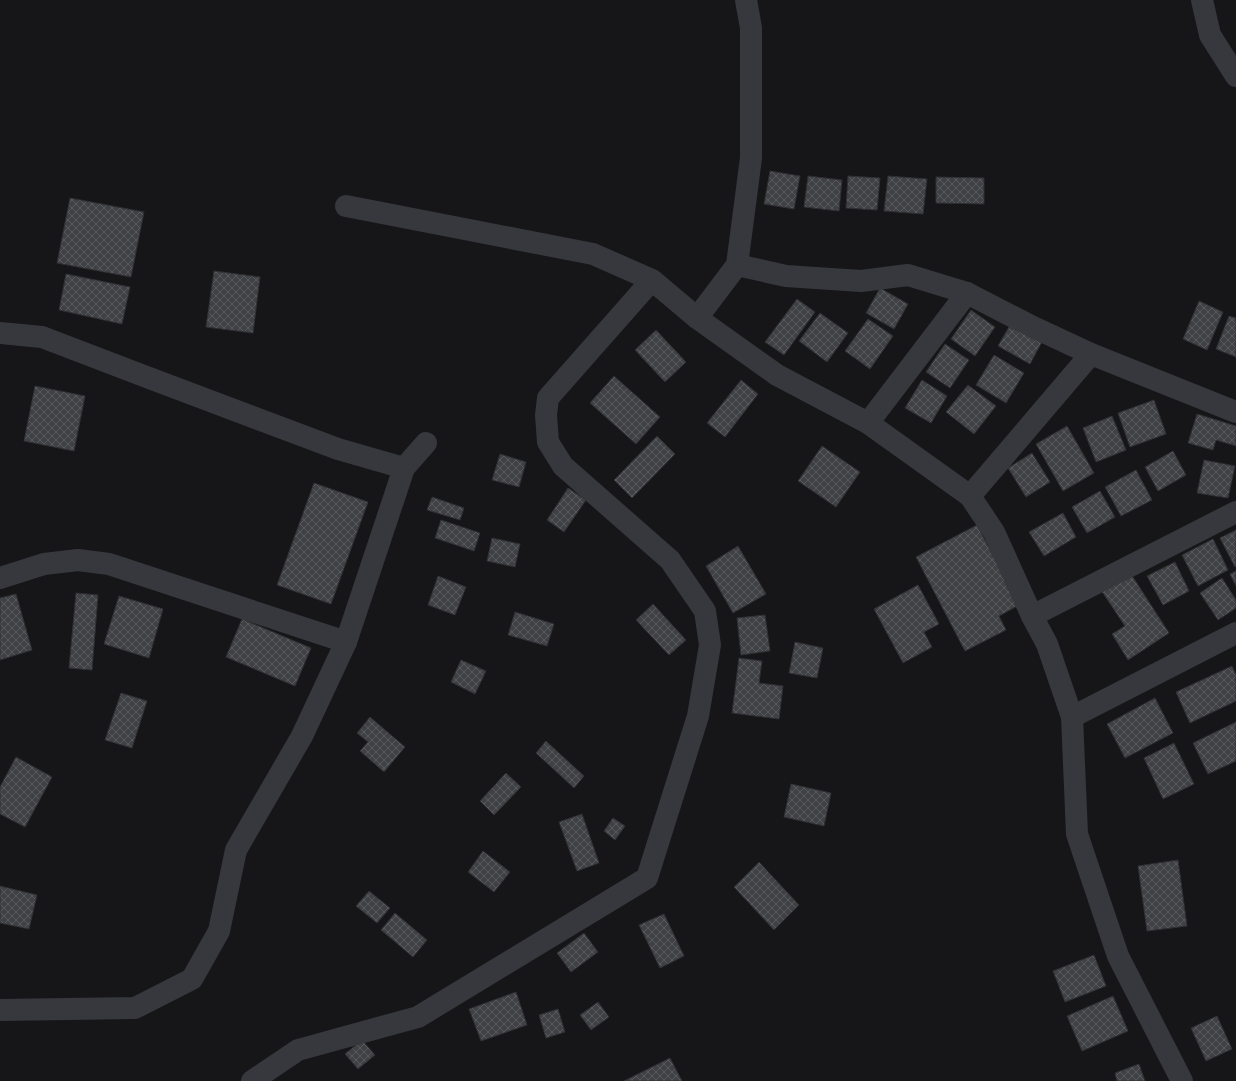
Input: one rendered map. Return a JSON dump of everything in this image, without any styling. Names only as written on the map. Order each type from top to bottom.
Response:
[{"type":"street","points":[[697,318],[736,265],[751,158],[751,28],[746,0]]},
{"type":"street","points":[[1202,0],[1210,36],[1236,76]]},
{"type":"street","points":[[346,206],[593,254],[652,280],[697,318],[777,375],[868,423],[970,496],[994,532],[1032,616],[1047,644],[1072,717],[1077,834],[1118,956],[1182,1081]]},
{"type":"street","points":[[736,265],[786,276],[861,281],[908,275],[967,293],[1033,327],[1091,354],[1236,412]]},
{"type":"street","points":[[252,1081],[298,1050],[418,1017],[647,878],[698,716],[710,645],[705,611],[670,560],[563,466],[548,442],[546,415],[548,398],[652,280]]},
{"type":"street","points":[[868,423],[967,293]]},
{"type":"street","points":[[0,333],[42,336],[338,449],[404,468]]},
{"type":"street","points":[[970,496],[1091,354]]},
{"type":"street","points":[[0,1010],[135,1008],[192,979],[219,931],[236,850],[302,736],[346,642],[404,468],[426,444]]},
{"type":"street","points":[[1032,616],[1236,512]]},
{"type":"street","points":[[0,578],[44,564],[78,560],[108,564],[346,642]]},
{"type":"street","points":[[1072,717],[1236,633]]},
{"type":"building","points":[[770,171],[800,176],[794,209],[764,204]]},
{"type":"building","points":[[808,176],[842,180],[839,211],[804,207]]},
{"type":"building","points":[[848,176],[880,178],[877,210],[846,208]]},
{"type":"building","points":[[888,176],[927,179],[923,214],[884,211]]},
{"type":"building","points":[[936,177],[984,178],[984,204],[936,203]]},
{"type":"building","points":[[70,198],[144,212],[131,277],[57,263]]},
{"type":"building","points":[[214,271],[260,277],[253,333],[206,327]]},
{"type":"building","points":[[66,274],[130,287],[122,324],[59,310]]},
{"type":"building","points":[[880,288],[908,304],[894,329],[866,313]]},
{"type":"building","points":[[797,299],[815,312],[784,355],[765,342]]},
{"type":"building","points":[[1199,301],[1223,312],[1207,350],[1183,339]]},
{"type":"building","points":[[971,310],[995,327],[975,356],[951,339]]},
{"type":"building","points":[[820,313],[848,333],[827,362],[799,341]]},
{"type":"building","points":[[1229,316],[1236,318],[1236,357],[1216,349]]},
{"type":"building","points":[[868,319],[893,336],[870,369],[845,351]]},
{"type":"building","points":[[1013,320],[1044,338],[1030,364],[998,346]]},
{"type":"building","points":[[656,330],[686,362],[665,382],[635,350]]},
{"type":"building","points":[[945,344],[969,360],[950,388],[926,372]]},
{"type":"building","points":[[994,355],[1024,373],[1006,403],[976,385]]},
{"type":"building","points":[[614,376],[660,417],[636,444],[590,403]]},
{"type":"building","points":[[741,380],[758,394],[725,437],[707,423]]},
{"type":"building","points":[[922,380],[947,396],[931,423],[905,408]]},
{"type":"building","points":[[968,385],[996,406],[974,434],[946,412]]},
{"type":"building","points":[[35,386],[85,396],[74,451],[24,441]]},
{"type":"building","points":[[1154,400],[1166,434],[1130,447],[1118,413]]},
{"type":"building","points":[[1197,414],[1236,426],[1236,446],[1216,440],[1213,450],[1188,443]]},
{"type":"building","points":[[1112,416],[1126,450],[1096,462],[1083,428]]},
{"type":"building","points":[[1067,426],[1094,473],[1063,491],[1036,444]]},
{"type":"building","points":[[657,436],[675,454],[632,498],[614,480]]},
{"type":"building","points":[[822,446],[860,472],[836,507],[798,481]]},
{"type":"building","points":[[1173,451],[1186,475],[1158,491],[1145,467]]},
{"type":"building","points":[[1032,453],[1050,482],[1026,497],[1008,468]]},
{"type":"building","points":[[500,454],[526,462],[519,487],[492,480]]},
{"type":"building","points":[[1204,460],[1235,466],[1228,498],[1197,493]]},
{"type":"building","points":[[1136,470],[1152,500],[1121,516],[1105,487]]},
{"type":"building","points":[[314,483],[368,502],[331,604],[277,585]]},
{"type":"building","points":[[568,488],[586,500],[564,532],[547,520]]},
{"type":"building","points":[[1100,491],[1115,517],[1087,533],[1072,507]]},
{"type":"building","points":[[432,497],[464,508],[460,520],[427,510]]},
{"type":"building","points":[[1063,513],[1076,537],[1044,556],[1029,532]]},
{"type":"building","points":[[441,520],[480,533],[474,551],[435,538]]},
{"type":"building","points":[[977,525],[1019,605],[999,616],[1006,630],[965,651],[916,557]]},
{"type":"building","points":[[1236,530],[1236,566],[1235,567],[1220,538]]},
{"type":"building","points":[[492,538],[520,544],[515,567],[487,561]]},
{"type":"building","points":[[1213,539],[1228,570],[1198,586],[1182,555]]},
{"type":"building","points":[[738,546],[766,594],[733,613],[706,566]]},
{"type":"building","points":[[1175,562],[1189,591],[1163,605],[1147,576]]},
{"type":"building","points":[[1129,571],[1169,633],[1128,660],[1112,634],[1125,626],[1101,590]]},
{"type":"building","points":[[1236,571],[1236,586],[1230,574]]},
{"type":"building","points":[[438,576],[466,587],[455,615],[428,605]]},
{"type":"building","points":[[1222,578],[1236,600],[1236,608],[1218,620],[1200,593]]},
{"type":"building","points":[[918,585],[939,624],[924,632],[932,647],[903,663],[874,609]]},
{"type":"building","points":[[76,593],[98,595],[92,670],[69,668]]},
{"type":"building","points":[[16,594],[32,650],[0,660],[0,598]]},
{"type":"building","points":[[119,596],[163,609],[149,658],[104,644]]},
{"type":"building","points":[[653,604],[686,640],[669,655],[636,620]]},
{"type":"building","points":[[515,612],[554,624],[547,646],[508,635]]},
{"type":"building","points":[[765,615],[770,651],[741,655],[737,618]]},
{"type":"building","points":[[242,619],[311,648],[295,686],[226,657]]},
{"type":"building","points":[[795,642],[823,648],[817,678],[789,673]]},
{"type":"building","points":[[739,658],[762,661],[759,683],[783,686],[779,719],[732,713]]},
{"type":"building","points":[[461,660],[486,671],[475,694],[451,682]]},
{"type":"building","points":[[1232,666],[1236,675],[1236,701],[1190,723],[1176,692]]},
{"type":"building","points":[[121,693],[147,701],[132,748],[105,740]]},
{"type":"building","points":[[1155,698],[1173,733],[1125,758],[1107,724]]},
{"type":"building","points":[[370,717],[405,747],[384,772],[360,751],[368,742],[357,733]]},
{"type":"building","points":[[1236,722],[1236,761],[1208,774],[1193,743]]},
{"type":"building","points":[[546,741],[584,776],[574,788],[536,753]]},
{"type":"building","points":[[1174,743],[1194,784],[1163,799],[1144,758]]},
{"type":"building","points":[[16,757],[52,777],[25,827],[0,814],[0,787]]},
{"type":"building","points":[[506,773],[521,787],[494,815],[480,801]]},
{"type":"building","points":[[791,784],[831,793],[824,826],[784,817]]},
{"type":"building","points":[[582,814],[599,863],[577,871],[559,822]]},
{"type":"building","points":[[613,818],[625,826],[615,840],[604,831]]},
{"type":"building","points":[[483,851],[510,872],[494,892],[468,872]]},
{"type":"building","points":[[1178,860],[1187,926],[1147,931],[1138,866]]},
{"type":"building","points":[[759,862],[799,905],[774,930],[734,887]]},
{"type":"building","points":[[0,886],[37,895],[29,929],[0,923]]},
{"type":"building","points":[[369,891],[390,908],[377,923],[356,906]]},
{"type":"building","points":[[395,913],[427,940],[413,957],[381,930]]},
{"type":"building","points":[[664,914],[684,956],[660,968],[639,925]]},
{"type":"building","points":[[584,933],[598,952],[571,972],[557,953]]},
{"type":"building","points":[[1094,955],[1106,986],[1065,1002],[1053,971]]},
{"type":"building","points":[[516,992],[527,1025],[481,1041],[469,1009]]},
{"type":"building","points":[[1113,996],[1128,1031],[1082,1051],[1067,1016]]},
{"type":"building","points":[[598,1002],[609,1017],[591,1030],[580,1015]]},
{"type":"building","points":[[558,1009],[565,1032],[546,1038],[539,1015]]},
{"type":"building","points":[[1217,1016],[1232,1049],[1206,1061],[1191,1028]]},
{"type":"building","points":[[362,1040],[375,1055],[358,1069],[345,1054]]},
{"type":"building","points":[[670,1058],[682,1081],[624,1081]]},
{"type":"building","points":[[1139,1064],[1145,1081],[1117,1081],[1115,1073]]}]
